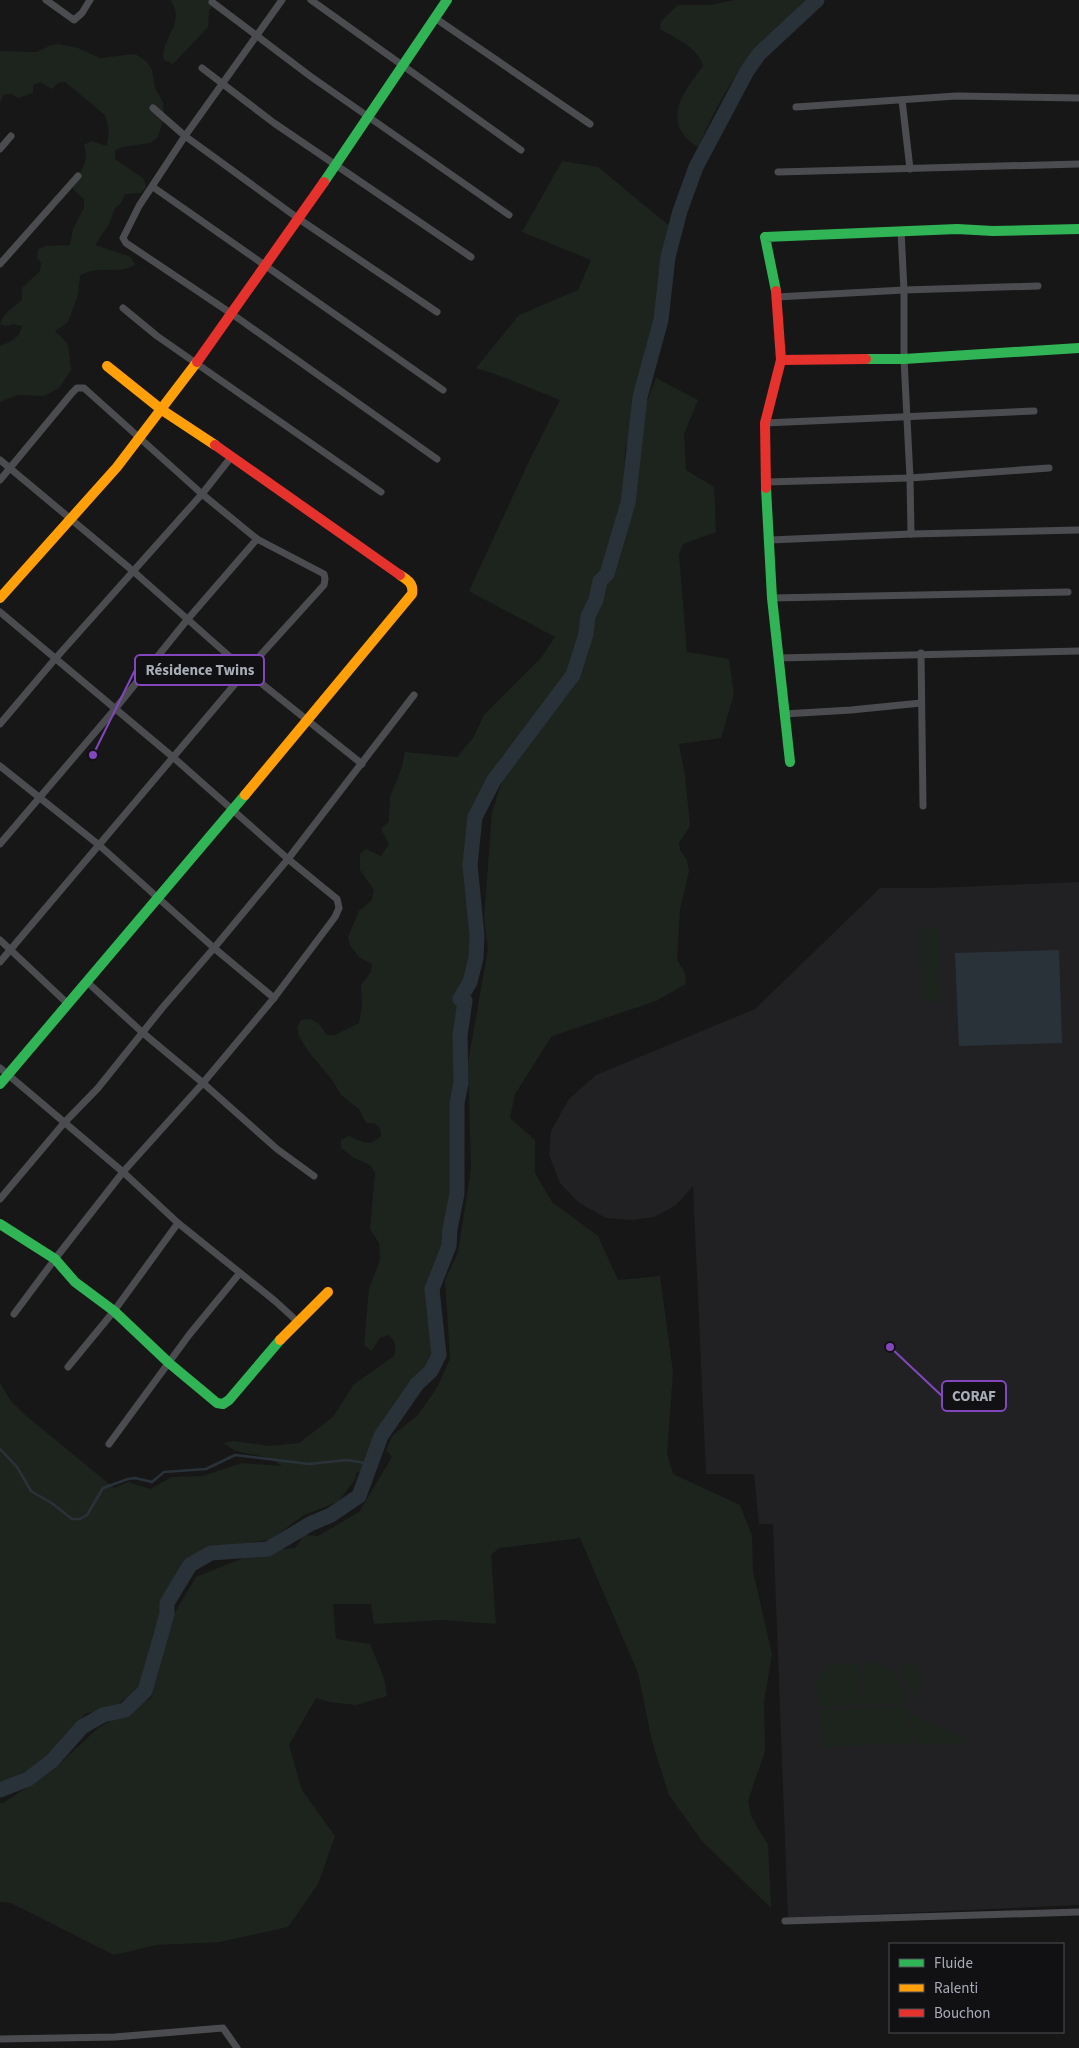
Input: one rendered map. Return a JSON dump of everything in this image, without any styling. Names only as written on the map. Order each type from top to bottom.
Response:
[{"type":"street","points":[[46,0],[74,20],[82,13],[90,0]]},
{"type":"street","points":[[282,0],[185,136],[139,206],[123,238],[126,243],[232,314],[437,459]]},
{"type":"street","points":[[311,0],[521,150]]},
{"type":"street","points":[[0,598],[71,520],[162,410],[299,219],[447,0]]},
{"type":"street","points":[[212,2],[256,36],[509,215]]},
{"type":"street","points":[[435,18],[590,124]]},
{"type":"street","points":[[202,68],[274,123],[472,257]]},
{"type":"street","points":[[796,106],[956,96],[1079,98]]},
{"type":"street","points":[[902,100],[910,169]]},
{"type":"street","points":[[153,108],[185,136],[299,219],[437,312]]},
{"type":"street","points":[[0,149],[11,136]]},
{"type":"street","points":[[778,172],[1079,164]]},
{"type":"street","points":[[0,264],[78,176]]},
{"type":"street","points":[[153,186],[443,390]]},
{"type":"street","points":[[790,762],[772,598],[766,482],[765,423],[781,360],[778,297],[765,237],[957,229],[993,231],[1079,229]]},
{"type":"street","points":[[901,231],[911,534]]},
{"type":"street","points":[[778,297],[904,290],[1038,286]]},
{"type":"street","points":[[123,308],[157,336],[196,364],[381,492]]},
{"type":"street","points":[[781,360],[904,359],[1079,348]]},
{"type":"street","points":[[0,1084],[3,1072],[68,1004],[309,720],[412,594],[413,588],[410,582],[232,456],[162,410],[107,366]]},
{"type":"street","points":[[0,480],[72,393],[78,388],[84,388],[202,494],[257,540],[324,574],[325,579],[324,585],[246,671],[0,962]]},
{"type":"street","points":[[765,423],[1034,411]]},
{"type":"street","points":[[0,724],[132,571],[202,494],[232,456]]},
{"type":"street","points":[[0,460],[132,571],[246,671],[362,764]]},
{"type":"street","points":[[766,482],[910,478],[1049,468]]},
{"type":"street","points":[[770,540],[1079,530]]},
{"type":"street","points":[[0,844],[38,797],[115,709],[187,620],[257,540]]},
{"type":"street","points":[[772,598],[1068,592]]},
{"type":"street","points":[[0,612],[174,758],[288,859],[337,899],[339,908],[335,917],[274,998],[203,1083],[123,1172],[54,1259],[14,1314]]},
{"type":"street","points":[[778,658],[1079,650]]},
{"type":"street","points":[[921,653],[923,806]]},
{"type":"street","points":[[0,1199],[64,1123],[98,1088],[163,1007],[288,859],[414,695]]},
{"type":"street","points":[[784,714],[921,703]]},
{"type":"street","points":[[0,766],[99,845],[214,948],[274,998]]},
{"type":"street","points":[[0,940],[68,1004]]},
{"type":"street","points":[[86,981],[142,1033],[203,1083],[277,1149],[314,1176]]},
{"type":"street","points":[[3,1072],[123,1172],[178,1223],[239,1274],[269,1296],[298,1322]]},
{"type":"street","points":[[68,1367],[114,1311],[178,1223]]},
{"type":"street","points":[[0,1224],[54,1259],[75,1282],[114,1311],[169,1364],[217,1403],[223,1404],[229,1400],[270,1351],[328,1292]]},
{"type":"street","points":[[109,1444],[207,1312],[239,1274]]},
{"type":"street","points":[[785,1921],[1079,1912]]},
{"type":"street","points":[[0,2039],[115,2037],[223,2028],[237,2048]]},
{"type":"shaded area","points":[[171,0],[216,0],[209,11],[208,27],[173,64],[164,60],[163,54],[174,27],[176,15]]},
{"type":"shaded area","points":[[735,0],[809,0],[747,59],[723,96],[699,147],[684,135],[677,117],[681,99],[703,66],[701,60],[692,49],[660,29],[661,21],[678,5],[710,5]]},
{"type":"shaded area","points":[[59,44],[78,48],[100,58],[135,54],[147,62],[152,70],[155,88],[163,102],[164,119],[157,138],[150,143],[115,150],[115,159],[144,179],[146,187],[141,193],[125,194],[121,203],[115,208],[109,224],[95,245],[131,257],[135,265],[121,269],[86,272],[80,276],[78,295],[68,322],[55,331],[68,344],[71,370],[59,388],[44,396],[18,395],[0,402],[0,346],[17,337],[22,326],[14,324],[6,326],[0,324],[1,320],[9,310],[22,300],[22,288],[40,271],[41,263],[37,257],[38,249],[46,246],[70,245],[73,229],[84,208],[84,199],[73,189],[73,181],[80,173],[84,164],[86,155],[84,145],[91,141],[107,146],[109,130],[105,115],[65,82],[58,83],[52,89],[40,82],[33,85],[33,93],[18,98],[11,94],[3,95],[0,103],[0,51],[36,52]]},
{"type":"shaded area","points":[[562,161],[598,167],[672,228],[664,266],[666,275],[643,371],[635,394],[633,425],[625,451],[624,498],[619,525],[608,560],[585,615],[579,644],[564,680],[535,720],[502,756],[478,796],[469,827],[465,871],[473,933],[466,974],[455,996],[460,1010],[456,1034],[457,1085],[452,1104],[453,1139],[451,1147],[453,1178],[444,1242],[429,1285],[433,1343],[430,1358],[423,1373],[382,1428],[362,1470],[355,1474],[356,1478],[338,1502],[304,1515],[270,1540],[219,1546],[195,1554],[167,1592],[162,1605],[163,1613],[153,1634],[150,1661],[137,1691],[116,1705],[85,1714],[50,1759],[0,1784],[0,1383],[11,1401],[24,1414],[114,1488],[128,1482],[150,1489],[172,1477],[203,1476],[242,1463],[282,1466],[269,1458],[236,1451],[223,1443],[233,1441],[270,1446],[299,1443],[333,1417],[353,1385],[394,1356],[395,1344],[388,1335],[380,1338],[371,1351],[364,1345],[369,1289],[380,1260],[379,1243],[370,1229],[375,1173],[370,1165],[354,1158],[341,1148],[341,1140],[349,1136],[366,1142],[377,1139],[381,1136],[380,1128],[374,1123],[366,1123],[359,1109],[341,1095],[333,1081],[308,1051],[299,1036],[297,1027],[301,1020],[310,1019],[318,1023],[327,1035],[335,1035],[359,1023],[362,1007],[361,985],[371,972],[372,964],[359,957],[350,945],[348,937],[359,911],[371,901],[374,890],[360,870],[360,854],[366,849],[381,856],[389,844],[381,829],[389,821],[390,797],[402,767],[405,752],[457,757],[473,738],[484,715],[541,658],[555,637],[469,591],[532,455],[560,400],[476,368],[519,315],[578,290],[591,260],[522,232]]},
{"type":"shaded area","points":[[656,378],[698,400],[684,434],[686,470],[714,487],[716,532],[683,544],[679,555],[687,652],[729,659],[734,694],[721,738],[679,744],[685,775],[690,826],[679,843],[680,850],[687,860],[689,871],[680,910],[677,960],[685,973],[686,984],[656,1001],[552,1036],[515,1094],[510,1118],[535,1140],[535,1173],[552,1202],[598,1236],[618,1280],[660,1276],[673,1372],[667,1454],[673,1474],[740,1505],[752,1536],[753,1571],[772,1654],[764,1702],[765,1751],[748,1801],[751,1816],[768,1845],[771,1908],[702,1841],[669,1795],[652,1741],[638,1673],[580,1538],[499,1548],[491,1555],[496,1624],[442,1620],[374,1624],[371,1604],[333,1604],[336,1639],[370,1644],[384,1678],[387,1696],[356,1705],[329,1702],[316,1698],[289,1745],[302,1790],[335,1836],[318,1884],[288,1927],[220,1942],[156,1945],[114,1955],[11,1903],[0,1902],[0,1803],[3,1803],[52,1771],[98,1728],[151,1698],[171,1619],[196,1577],[260,1551],[295,1548],[304,1535],[318,1536],[359,1512],[392,1457],[386,1450],[392,1436],[418,1415],[438,1386],[450,1358],[445,1280],[458,1252],[471,1169],[468,1063],[488,949],[484,918],[492,812],[502,781],[572,682],[627,521],[643,411]]},
{"type":"shaded area","points":[[1079,882],[1079,1905],[788,1918],[773,1524],[759,1524],[754,1474],[706,1474],[693,1186],[675,1206],[654,1217],[632,1220],[606,1218],[579,1203],[560,1183],[549,1155],[551,1131],[569,1099],[596,1075],[755,1009],[880,888],[932,888]]},
{"type":"shaded area","points":[[939,928],[941,1002],[925,1001],[921,997],[920,929]]},
{"type":"shaded area","points":[[1059,950],[1062,1043],[959,1046],[955,953]]},
{"type":"shaded area","points":[[877,1662],[895,1673],[909,1703],[865,1704],[864,1663]]},
{"type":"shaded area","points":[[828,1664],[860,1664],[863,1705],[819,1707],[817,1678]]},
{"type":"shaded area","points":[[902,1665],[919,1666],[919,1704],[901,1675]]},
{"type":"shaded area","points":[[908,1706],[912,1743],[865,1744],[865,1707]]},
{"type":"shaded area","points":[[863,1708],[864,1745],[822,1747],[819,1709]]},
{"type":"shaded area","points":[[918,1715],[921,1720],[968,1739],[967,1744],[915,1745],[911,1716]]},
{"type":"waterway","points":[[0,1790],[28,1779],[52,1761],[82,1727],[103,1715],[125,1710],[145,1691],[167,1614],[167,1603],[190,1565],[211,1553],[268,1549],[310,1524],[331,1515],[359,1496],[381,1436],[417,1384],[431,1371],[439,1355],[432,1289],[449,1246],[450,1229],[457,1194],[457,1103],[461,1083],[460,1036],[465,1001],[460,999],[470,982],[476,958],[477,935],[470,865],[475,817],[494,780],[573,675],[586,634],[588,616],[596,600],[600,581],[607,574],[628,503],[640,397],[661,320],[668,257],[680,211],[696,167],[747,71],[759,54],[817,0]]},
{"type":"waterway","points":[[0,1449],[17,1467],[31,1491],[53,1504],[72,1519],[80,1519],[87,1515],[103,1488],[135,1478],[152,1482],[164,1472],[206,1469],[235,1455],[309,1464],[347,1460],[371,1464]]},
{"type":"traffic: fast","points":[[324,182],[447,0]]},
{"type":"traffic: fast","points":[[776,291],[765,237],[957,229],[993,231],[1079,229]]},
{"type":"traffic: fast","points":[[866,359],[904,359],[1079,348]]},
{"type":"traffic: fast","points":[[766,488],[772,598],[790,762]]},
{"type":"traffic: fast","points":[[0,1084],[245,795]]},
{"type":"traffic: fast","points":[[0,1224],[55,1259],[75,1282],[114,1311],[169,1363],[217,1403],[223,1404],[229,1400],[280,1340]]},
{"type":"traffic: slow","points":[[0,598],[117,467],[197,362]]},
{"type":"traffic: slow","points":[[107,366],[162,410],[215,445]]},
{"type":"traffic: slow","points":[[245,795],[412,594],[410,583],[400,575]]},
{"type":"traffic: slow","points":[[280,1340],[328,1292]]},
{"type":"traffic: jam","points":[[197,362],[324,182]]},
{"type":"traffic: jam","points":[[776,291],[781,360],[866,359]]},
{"type":"traffic: jam","points":[[766,488],[765,423],[781,360]]},
{"type":"traffic: jam","points":[[215,445],[400,575]]},
{"type":"place","name":"Résidence Twins","points":[[93,755]]},
{"type":"place","name":"CORAF","points":[[890,1347]]}]
